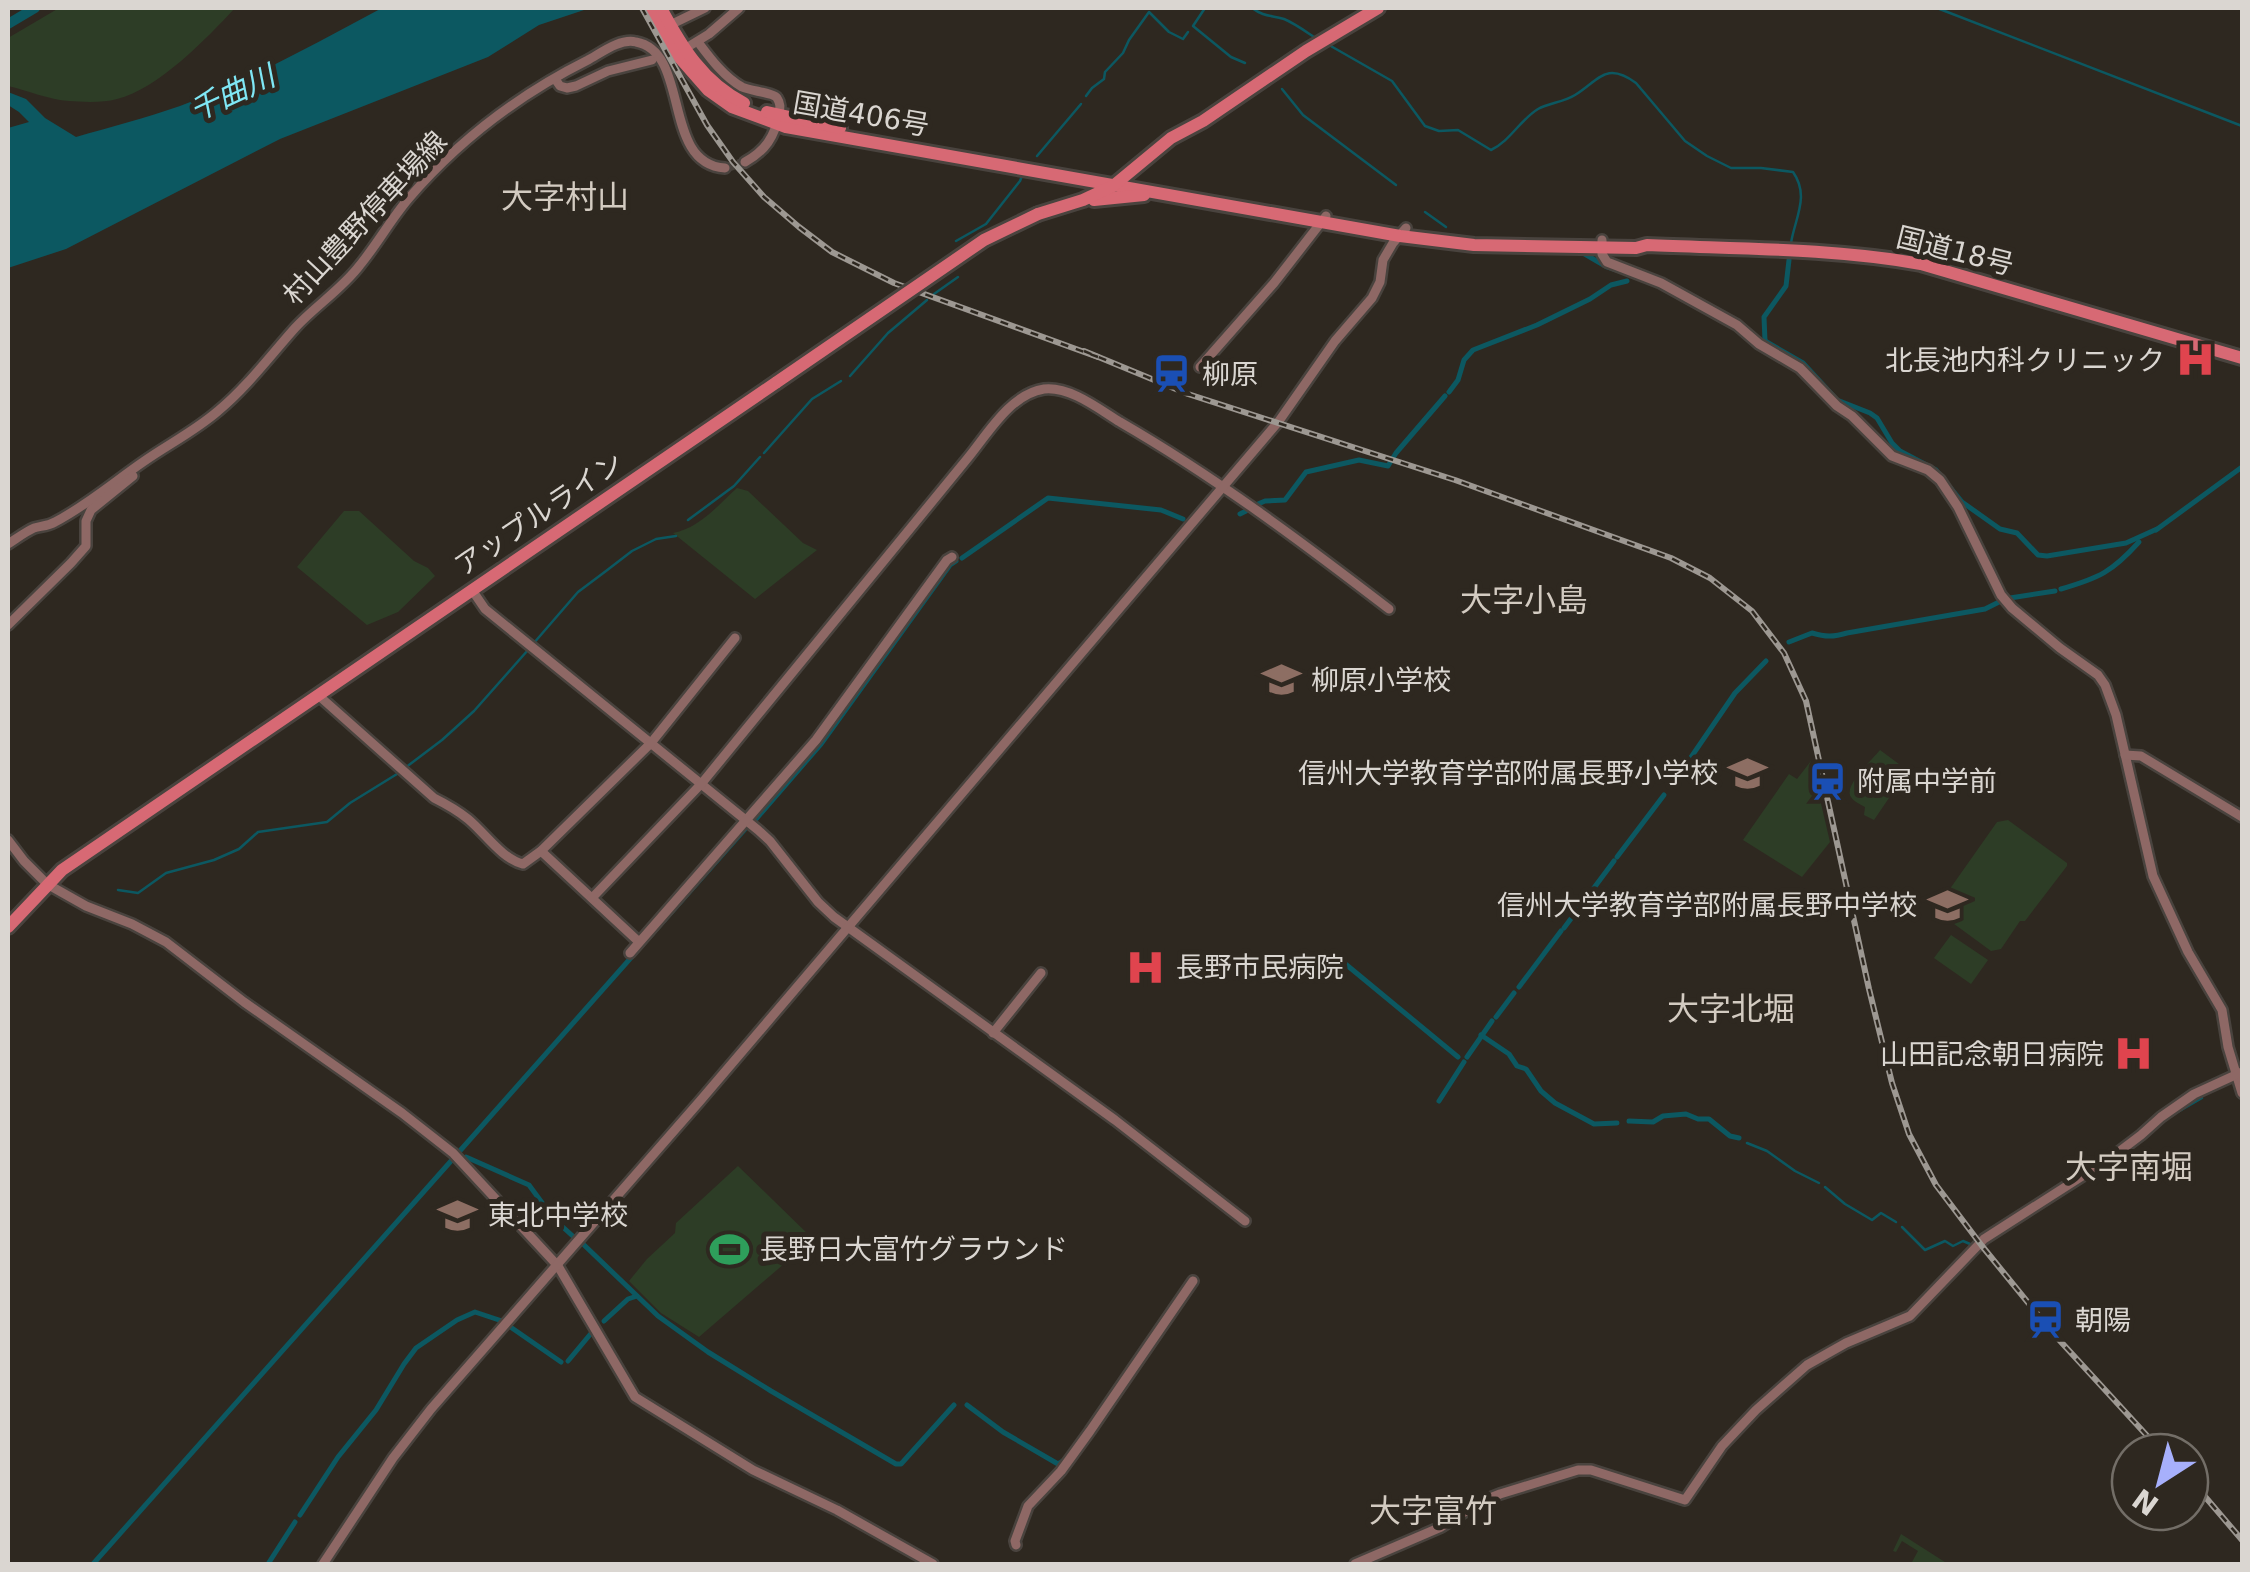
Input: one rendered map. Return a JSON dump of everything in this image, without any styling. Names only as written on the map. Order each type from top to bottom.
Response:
[{"type":"highway","name":"国道406号","points":[[650,8],[664,18],[687,54],[715,84],[778,120],[1074,179],[1117,182]]},
{"type":"highway","name":"アップルライン","points":[[8,927],[47,884],[86,853],[984,240],[1117,182],[1172,138],[1378,8]]},
{"type":"highway","name":"国道406号","points":[[778,120],[1117,182]]},
{"type":"highway","points":[[1074,179],[1082,188],[1080,201],[1147,195],[1186,197]]},
{"type":"highway","name":"国道18号","points":[[1117,182],[1474,245],[1647,245],[1856,254],[1921,264],[2242,358]]},
{"type":"highway","name":"国道18号","points":[[1117,182],[1324,219]]},
{"type":"street","points":[[664,18],[705,8]]},
{"type":"street","points":[[739,8],[695,44],[708,61],[742,87],[774,94],[780,105],[767,146],[744,162]]},
{"type":"street","name":"村山豊野停車場線","points":[[8,544],[33,528],[52,524],[220,410],[298,325],[359,267],[393,218],[439,166],[496,116],[615,46],[629,42],[654,51],[672,84],[685,136],[696,154],[711,167],[725,168]]},
{"type":"street","points":[[555,79],[567,88],[608,71],[652,60]]},
{"type":"street","points":[[1200,367],[1324,219]]},
{"type":"street","points":[[323,1564],[402,1445],[431,1409],[848,928],[1278,420],[1372,298],[1380,282],[1381,265],[1403,232]]},
{"type":"street","points":[[1602,244],[1607,262],[1661,282],[1737,324],[1759,344],[1792,361],[1892,456],[1928,470],[1940,480],[1958,507],[2001,595],[2060,648],[2098,675],[2116,715],[2153,876],[2188,952],[2222,1010],[2228,1048],[2240,1074],[2242,1093]]},
{"type":"street","points":[[592,898],[702,783],[967,459],[1025,395],[1049,389],[1083,400],[1148,438],[1282,527],[1389,608]]},
{"type":"street","points":[[8,625],[72,563],[86,546],[87,516],[91,510],[143,462]]},
{"type":"street","points":[[630,953],[816,740],[952,558]]},
{"type":"street","points":[[472,590],[485,609],[770,840],[818,902],[848,928],[1114,1120],[1245,1221]]},
{"type":"street","points":[[318,695],[434,798],[453,808],[513,860],[523,864],[651,743],[735,638]]},
{"type":"street","points":[[2126,755],[2141,756],[2242,818]]},
{"type":"street","points":[[8,840],[47,884],[166,942],[453,1153],[558,1266],[635,1398],[754,1470],[852,1518],[933,1564]]},
{"type":"street","points":[[540,851],[638,942]]},
{"type":"street","points":[[993,1033],[1041,973]]},
{"type":"street","points":[[1355,1564],[1426,1534],[1490,1498],[1578,1470],[1590,1470],[1685,1500],[1722,1446],[1807,1366],[1846,1343],[1910,1316],[1979,1242],[2112,1157],[2184,1101],[2240,1074]]},
{"type":"street","points":[[1016,1545],[1028,1506],[1061,1471],[1193,1281]]},
{"type":"green space","points":[[59,8],[235,8],[149,85],[117,99],[93,102],[54,99],[8,86],[8,38]]},
{"type":"green space","points":[[737,488],[748,491],[803,543],[817,550],[755,599],[673,533],[700,521]]},
{"type":"green space","points":[[344,511],[359,511],[435,576],[398,612],[367,625],[297,567]]},
{"type":"green space","points":[[1880,750],[1903,767],[1904,776],[1874,820],[1864,815],[1865,807],[1850,792]]},
{"type":"green space","points":[[1811,761],[1830,842],[1802,877],[1743,840],[1789,774],[1797,779]]},
{"type":"green space","points":[[2008,820],[2067,866],[2001,949],[1991,951],[1935,910],[1997,822]]},
{"type":"green space","points":[[1951,935],[1988,960],[1971,984],[1934,958]]},
{"type":"green space","name":"長野日大富竹グラウンド","points":[[738,1166],[813,1239],[699,1337],[661,1313],[629,1281],[675,1233],[676,1223]]},
{"type":"green space","points":[[1901,1534],[1948,1564],[1914,1564],[1918,1551],[1902,1541],[1893,1551]]},
{"type":"water","name":"千曲川","points":[[382,8],[590,8],[539,25],[488,57],[280,139],[66,249],[8,268],[8,128],[29,122],[8,105],[8,92],[26,99],[45,118],[76,137],[206,96]]},
{"type":"waterway","points":[[8,24],[35,8]]},
{"type":"waterway","points":[[1205,8],[1193,26],[1231,57],[1245,63]]},
{"type":"waterway","points":[[1252,8],[1288,21],[1314,37]]},
{"type":"waterway","points":[[1937,8],[2242,126]]},
{"type":"waterway","points":[[1086,96],[1104,79],[1105,72],[1123,53],[1149,12],[1169,32],[1183,39],[1188,32]]},
{"type":"waterway","points":[[1329,45],[1392,81],[1425,126],[1439,131],[1458,130],[1491,150],[1538,109],[1571,97],[1603,75],[1617,73],[1636,83],[1685,141],[1707,156],[1731,168],[1793,172],[1801,198],[1791,243]]},
{"type":"waterway","points":[[1282,89],[1303,115],[1396,185]]},
{"type":"waterway","points":[[1037,156],[1081,104]]},
{"type":"waterway","points":[[956,241],[986,224],[1022,176]]},
{"type":"waterway","points":[[1425,212],[1446,227]]},
{"type":"waterway","points":[[1583,253],[1622,272]]},
{"type":"waterway","points":[[1765,341],[1764,317],[1786,286],[1789,260]]},
{"type":"waterway","points":[[934,294],[958,277]]},
{"type":"waterway","points":[[1449,392],[1473,350],[1537,325],[1611,285],[1627,281]]},
{"type":"waterway","points":[[850,376],[888,333],[927,300]]},
{"type":"waterway","points":[[1765,341],[1803,363],[1837,400],[1877,418],[1900,451],[1936,470],[1962,502],[2000,529],[2017,533],[2038,555],[2126,543],[2157,529]]},
{"type":"waterway","points":[[764,453],[812,399],[841,381]]},
{"type":"waterway","points":[[1258,504],[1285,500],[1306,472],[1359,460],[1388,466],[1445,396]]},
{"type":"waterway","points":[[688,520],[734,486],[760,457]]},
{"type":"waterway","points":[[2156,530],[2242,467]]},
{"type":"waterway","points":[[962,558],[1048,498],[1161,510],[1183,519]]},
{"type":"waterway","points":[[1240,514],[1246,511]]},
{"type":"waterway","points":[[533,644],[578,592],[632,551],[656,539],[676,536]]},
{"type":"waterway","points":[[2061,589],[2104,573],[2139,542]]},
{"type":"waterway","points":[[756,819],[821,744],[956,561]]},
{"type":"waterway","points":[[2010,598],[2055,591]]},
{"type":"waterway","points":[[1789,642],[1812,633],[1838,635],[1985,609],[2001,601]]},
{"type":"waterway","points":[[118,890],[138,893],[166,873],[239,849],[258,832],[327,822],[442,740],[474,711],[528,650]]},
{"type":"waterway","points":[[1672,785],[1735,693],[1766,661]]},
{"type":"waterway","points":[[1617,857],[1664,795]]},
{"type":"waterway","points":[[458,1153],[745,829]]},
{"type":"waterway","points":[[1564,928],[1614,861]]},
{"type":"waterway","points":[[1519,987],[1561,931]]},
{"type":"waterway","points":[[1337,957],[1458,1057]]},
{"type":"waterway","points":[[1496,1017],[1514,993]]},
{"type":"waterway","points":[[1467,1057],[1492,1021]]},
{"type":"waterway","points":[[1481,1035],[1509,1054],[1517,1066],[1526,1069],[1555,1103],[1594,1124],[1617,1123]]},
{"type":"waterway","points":[[1439,1101],[1464,1062]]},
{"type":"waterway","points":[[2164,1120],[2202,1098]]},
{"type":"waterway","points":[[1629,1121],[1653,1122],[1663,1116],[1686,1114],[1709,1119],[1730,1136],[1739,1138]]},
{"type":"waterway","points":[[2146,1137],[2155,1128]]},
{"type":"waterway","points":[[1747,1143],[1819,1183]]},
{"type":"waterway","points":[[466,1157],[529,1185],[554,1219],[576,1239]]},
{"type":"waterway","points":[[93,1564],[451,1161]]},
{"type":"waterway","points":[[1825,1187],[1872,1220],[1881,1213],[1896,1222]]},
{"type":"waterway","points":[[2030,1215],[2040,1208]]},
{"type":"waterway","points":[[1902,1227],[1925,1250],[1945,1241],[1953,1246],[1963,1241],[1970,1244]]},
{"type":"waterway","points":[[582,1243],[658,1316],[708,1352],[896,1464],[901,1464],[954,1405]]},
{"type":"waterway","points":[[604,1321],[628,1299],[637,1296]]},
{"type":"waterway","points":[[300,1515],[416,1348],[475,1312],[502,1321]]},
{"type":"waterway","points":[[509,1326],[561,1362]]},
{"type":"waterway","points":[[568,1361],[593,1331]]},
{"type":"waterway","points":[[967,1405],[1003,1432],[1058,1464],[1063,1461]]},
{"type":"waterway","points":[[268,1564],[295,1522]]},
{"type":"tunnel","points":[[725,168],[745,162]]},
{"type":"railway","points":[[642,8],[707,125],[733,162],[764,197],[799,227],[832,252],[894,283],[1098,357]]},
{"type":"railway","points":[[1084,351],[1188,394],[1455,480],[1671,558],[1710,578],[1752,611],[1784,653],[1806,701],[1869,989],[1909,1134],[1936,1185],[1982,1246],[2051,1331],[2144,1432]]},
{"type":"railway","points":[[2210,1502],[2242,1540]]},
{"type":"place","name":"北長池内科クリニック","points":[[2195,360]]},
{"type":"place","name":"柳原","points":[[1172,374]]},
{"type":"place","name":"柳原小学校","points":[[1281,680]]},
{"type":"place","name":"信州大学教育学部附属長野小学校","points":[[1748,773]]},
{"type":"place","name":"附属中学前","points":[[1827,781]]},
{"type":"place","name":"信州大学教育学部附属長野中学校","points":[[1947,905]]},
{"type":"place","name":"長野市民病院","points":[[1146,967]]},
{"type":"place","name":"山田記念朝日病院","points":[[2134,1054]]},
{"type":"place","name":"東北中学校","points":[[458,1215]]},
{"type":"place","name":"長野日大富竹グラウンド","points":[[730,1249]]},
{"type":"place","name":"朝陽","points":[[2045,1320]]},
{"type":"district","name":"大字村山","points":[[565,197]]},
{"type":"district","name":"大字小島","points":[[1524,600]]},
{"type":"district","name":"大字北堀","points":[[1731,1009]]},
{"type":"district","name":"大字南堀","points":[[2129,1167]]},
{"type":"district","name":"大字富竹","points":[[1433,1511]]}]
